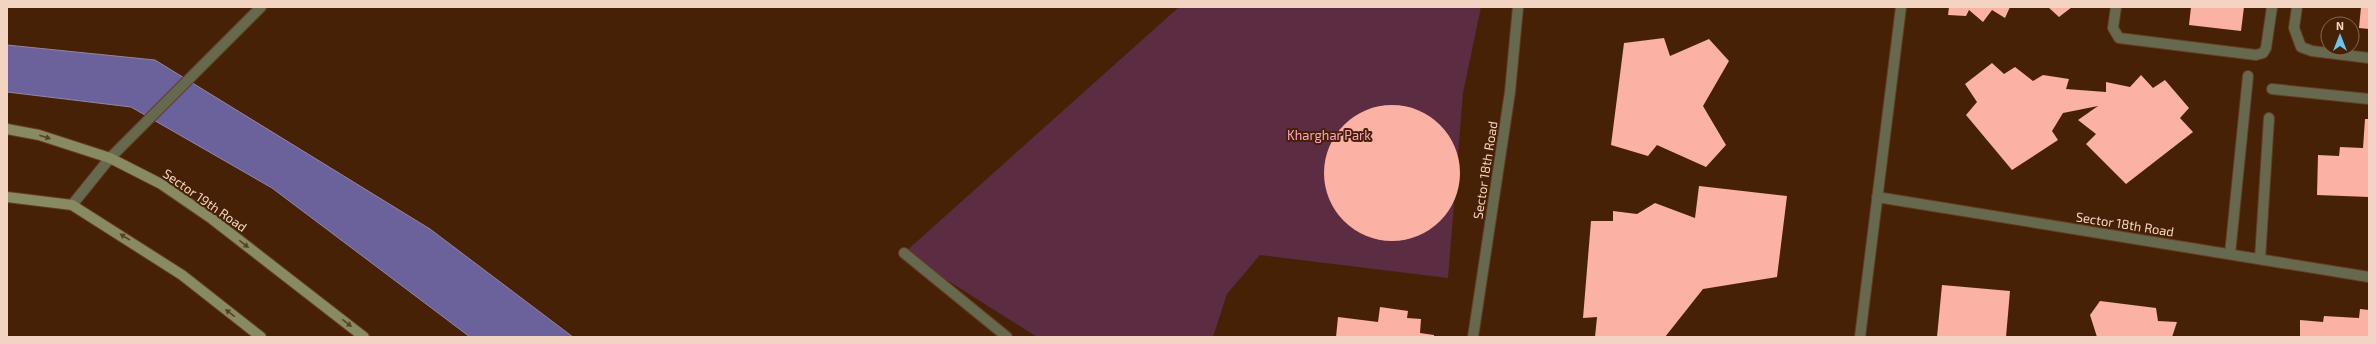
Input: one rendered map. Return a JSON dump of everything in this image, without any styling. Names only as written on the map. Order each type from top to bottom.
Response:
[{"type":"main road","name":"Sector 19th Road","points":[[7,129],[39,135],[110,158],[161,184],[212,219],[364,337]]},
{"type":"main road","points":[[7,197],[72,205],[182,275],[261,337]]},
{"type":"street","points":[[72,205],[110,158],[261,7]]},
{"type":"street","name":"Sector 18th Road","points":[[1473,337],[1510,92],[1518,7]]},
{"type":"street","points":[[1860,337],[1901,7]]},
{"type":"street","points":[[2116,7],[2113,28],[2119,38],[2256,55],[2263,52],[2266,48],[2272,7]]},
{"type":"street","points":[[2297,7],[2294,28],[2301,47],[2312,51],[2369,58]]},
{"type":"street","points":[[2230,254],[2248,76]]},
{"type":"street","points":[[2272,89],[2369,99]]},
{"type":"street","points":[[2260,260],[2269,118]]},
{"type":"street","name":"Sector 18th Road","points":[[1877,197],[2369,277]]},
{"type":"street","points":[[904,253],[1007,337]]},
{"type":"green space","name":"Kharghar Park","points":[[1179,7],[1481,7],[1463,93],[1448,278],[1260,255],[1227,294],[1213,337],[1037,337],[904,253]]},
{"type":"shaded area","points":[[7,45],[155,60],[430,229],[573,337],[470,337],[272,188],[131,107],[7,92]]},
{"type":"building","points":[[1949,7],[2010,7],[2005,18],[1992,10],[1983,22],[1969,10],[1966,16],[1948,15]]},
{"type":"building","points":[[2048,7],[2072,7],[2059,17]]},
{"type":"building","points":[[2191,7],[2244,7],[2241,31],[2189,25]]},
{"type":"building","points":[[2361,7],[2369,7],[2369,29],[2360,28]]},
{"type":"building","points":[[1664,38],[1670,56],[1709,39],[1729,61],[1703,106],[1726,145],[1706,167],[1657,145],[1648,156],[1611,145],[1624,43]]},
{"type":"building","points":[[1992,63],[2004,74],[2015,67],[2033,81],[2043,75],[2069,79],[2066,89],[2106,92],[2106,82],[2130,87],[2141,75],[2153,88],[2165,80],[2189,108],[2180,118],[2193,132],[2126,184],[2086,144],[2096,134],[2078,120],[2098,106],[2063,113],[2052,131],[2058,140],[2012,170],[1966,115],[1977,102],[1965,84]]},
{"type":"building","points":[[1385,105],[1399,105],[1418,110],[1430,116],[1445,130],[1455,147],[1459,160],[1459,186],[1455,199],[1449,211],[1435,226],[1430,230],[1412,238],[1399,241],[1385,241],[1366,236],[1354,230],[1339,216],[1335,211],[1327,193],[1324,180],[1324,166],[1329,147],[1335,135],[1349,120],[1354,116],[1372,108]]},
{"type":"building","points":[[2365,119],[2369,119],[2369,197],[2317,195],[2318,155],[2339,156],[2340,147],[2363,148]]},
{"type":"building","points":[[1699,186],[1787,196],[1777,277],[1703,289],[1665,337],[1595,337],[1597,317],[1583,318],[1591,221],[1613,221],[1613,211],[1637,214],[1655,203],[1695,218]]},
{"type":"building","points":[[1942,285],[2010,291],[2006,337],[1937,337]]},
{"type":"building","points":[[2100,301],[2156,308],[2158,321],[2177,322],[2172,337],[2097,337],[2090,315]]},
{"type":"building","points":[[1380,307],[1408,311],[1407,318],[1421,319],[1420,333],[1434,335],[1434,337],[1336,337],[1338,317],[1378,322]]},
{"type":"building","points":[[2360,309],[2369,310],[2369,337],[2300,337],[2300,320],[2323,322],[2324,316],[2359,318]]}]
